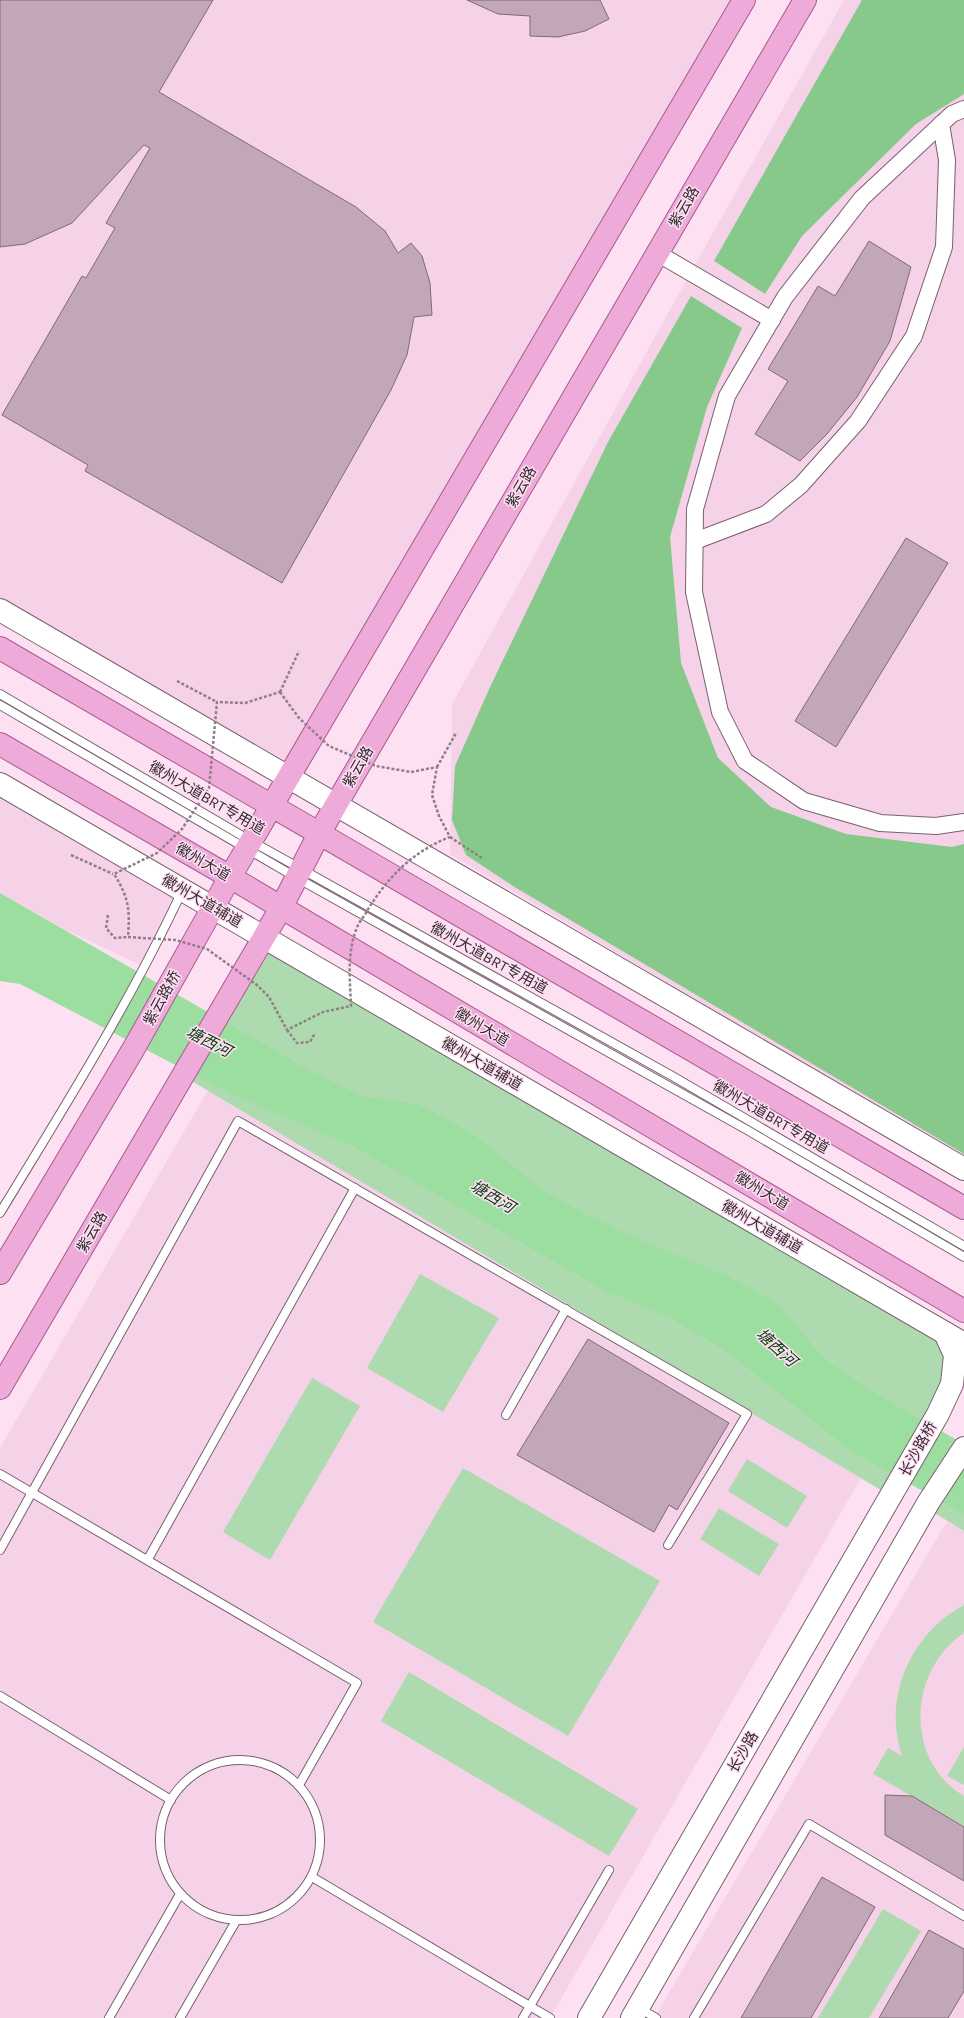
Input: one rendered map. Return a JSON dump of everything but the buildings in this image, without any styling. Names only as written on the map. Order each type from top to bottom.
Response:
[{"type":"main road","points":[[213,908],[744,0]]},
{"type":"main road","name":"紫云路","points":[[0,1388],[241,977],[281,908],[319,834],[805,0]]},
{"type":"main road","points":[[0,648],[964,1208]]},
{"type":"main road","name":"徽州大道","points":[[0,744],[964,1311]]},
{"type":"main road","name":"紫云路桥","points":[[0,1273],[134,1048],[213,908]]},
{"type":"street","points":[[964,109],[952,114],[862,198],[785,297],[727,396],[695,509],[694,592],[720,712],[745,761],[804,801],[880,823],[936,826],[964,822]]},
{"type":"street","points":[[695,541],[766,514],[801,485],[858,421],[914,336],[944,247],[948,160],[941,124]]},
{"type":"street","points":[[657,253],[772,320]]},
{"type":"street","points":[[0,610],[964,1169]]},
{"type":"street","name":"徽州大道辅道","points":[[0,784],[964,1344]]},
{"type":"street","name":"长沙路桥","points":[[898,1485],[938,1414],[952,1384],[955,1355],[945,1333]]},
{"type":"street","points":[[642,2015],[928,1503],[964,1448]]},
{"type":"street","name":"长沙路","points":[[589,2018],[898,1485]]},
{"type":"lane","name":"徽州大道BRT专用道","points":[[0,694],[249,845]]},
{"type":"lane","name":"徽州大道BRT专用道","points":[[0,705],[299,873],[749,1131],[964,1257]]},
{"type":"lane","name":"徽州大道BRT专用道","points":[[299,873],[674,1077],[964,1246]]},
{"type":"lane","points":[[0,1212],[93,1059],[145,966],[182,890]]},
{"type":"lane","points":[[0,1550],[238,1120],[747,1414],[668,1545]]},
{"type":"lane","points":[[148,1559],[356,1188]]},
{"type":"lane","points":[[506,1415],[566,1309]]},
{"type":"lane","points":[[0,1474],[148,1559],[357,1683],[299,1785]]},
{"type":"lane","points":[[0,1696],[171,1800]]},
{"type":"lane","points":[[236,1760],[262,1762],[285,1773],[299,1785],[304,1790],[314,1807],[320,1826],[320,1851],[312,1877],[306,1887],[288,1906],[263,1918],[236,1921],[210,1915],[180,1894],[170,1879],[161,1853],[161,1825],[171,1800],[189,1778],[211,1765],[236,1760]]},
{"type":"lane","points":[[694,2018],[809,1824],[964,1916]]},
{"type":"lane","points":[[523,2018],[609,1870]]},
{"type":"lane","points":[[312,1877],[550,2018]]},
{"type":"lane","points":[[109,2018],[180,1894]]},
{"type":"lane","points":[[180,2018],[236,1921]]},
{"type":"path","points":[[177,681],[217,702],[245,703],[280,692],[299,651]]},
{"type":"path","points":[[280,692],[299,718],[330,746],[376,766],[411,772],[437,767]]},
{"type":"path","points":[[114,874],[156,853],[182,829],[209,788],[217,702]]},
{"type":"path","points":[[456,733],[437,767],[432,795],[439,816],[450,837],[482,858]]},
{"type":"path","points":[[287,1030],[323,1012],[350,1006],[350,964],[356,929],[378,893],[405,862],[432,844],[450,837]]},
{"type":"path","points":[[71,855],[114,874],[123,890],[130,911],[128,937]]},
{"type":"path","points":[[108,915],[106,928],[115,938],[128,937],[175,940],[207,949],[257,985],[269,997],[287,1030],[297,1043],[310,1042],[315,1033]]},
{"type":"shaded area","points":[[0,0],[744,0],[289,778],[0,610]]},
{"type":"shaded area","points":[[844,0],[964,0],[964,1158],[450,854],[452,704],[688,277]]},
{"type":"shaded area","points":[[862,0],[964,0],[964,94],[916,124],[802,236],[765,294],[714,261]]},
{"type":"shaded area","points":[[691,296],[742,328],[707,407],[670,537],[681,663],[718,758],[771,807],[846,834],[952,847],[964,844],[964,1154],[513,886],[466,855],[452,820],[455,766],[490,687],[608,442]]},
{"type":"shaded area","points":[[0,784],[182,890],[145,967],[64,929],[0,893]]},
{"type":"shaded area","points":[[263,937],[945,1333],[955,1355],[891,1496],[183,1076]]},
{"type":"shaded area","points":[[208,1090],[861,1478],[550,2018],[0,2018],[0,1448]]},
{"type":"shaded area","points":[[420,1274],[499,1318],[443,1412],[367,1368]]},
{"type":"shaded area","points":[[312,1378],[360,1406],[270,1560],[223,1532]]},
{"type":"shaded area","points":[[964,1448],[964,1531],[926,1508]]},
{"type":"shaded area","points":[[747,1459],[807,1496],[787,1528],[728,1491]]},
{"type":"shaded area","points":[[463,1468],[660,1581],[568,1736],[373,1622]]},
{"type":"shaded area","points":[[719,1508],[779,1544],[759,1576],[700,1539]]},
{"type":"shaded area","points":[[947,1521],[964,1531],[964,2018],[654,2018]]},
{"type":"shaded area","points":[[964,1605],[964,1633],[945,1649],[932,1669],[924,1692],[920,1715],[923,1739],[931,1761],[944,1780],[964,1796],[964,1826],[873,1774],[888,1748],[902,1756],[897,1734],[896,1712],[899,1690],[906,1669],[916,1650],[929,1632],[945,1617]]},
{"type":"shaded area","points":[[409,1672],[638,1809],[609,1856],[381,1721]]},
{"type":"shaded area","points":[[964,1747],[964,1785],[947,1776]]},
{"type":"shaded area","points":[[883,1909],[921,1931],[869,2018],[818,2018]]},
{"type":"water","name":"塘西河","points":[[0,893],[309,1070],[364,1097],[418,1104],[473,1134],[543,1190],[583,1213],[629,1235],[727,1276],[777,1303],[825,1360],[873,1392],[964,1444],[964,1514],[851,1451],[729,1353],[671,1318],[604,1290],[351,1145],[231,1094],[20,984],[0,981]]}]
